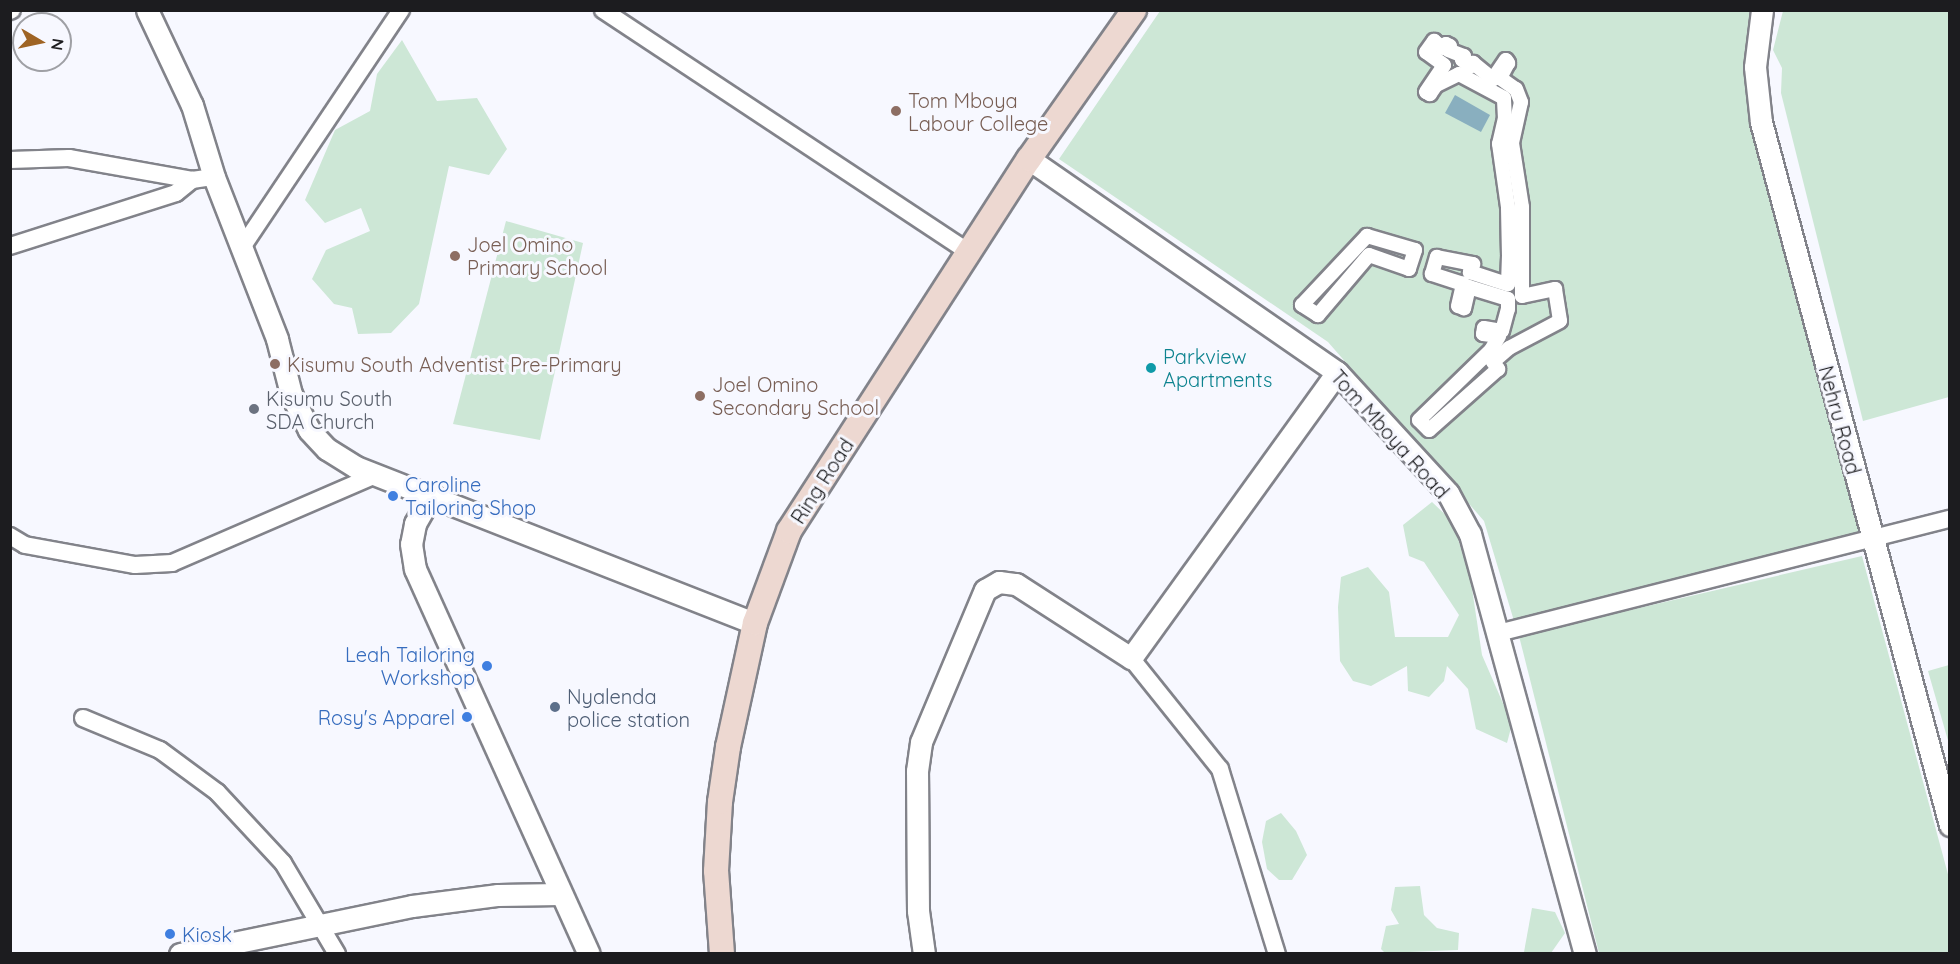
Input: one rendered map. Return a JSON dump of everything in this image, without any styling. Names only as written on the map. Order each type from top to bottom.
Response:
[{"type":"main road","name":"Ring Road","points":[[722,954],[716,871],[720,802],[755,623],[789,531],[1029,159],[1134,10]]},
{"type":"street","points":[[147,10],[192,105],[214,177],[278,339],[291,394],[309,430],[327,449],[378,474],[755,623]]},
{"type":"street","points":[[243,246],[401,10]]},
{"type":"street","points":[[603,10],[969,252]]},
{"type":"street","name":"Nehru Road","points":[[1762,10],[1755,67],[1761,122],[1871,540],[1950,825]]},
{"type":"street","points":[[1434,41],[1443,48],[1446,44],[1450,46],[1448,50],[1464,56],[1462,60],[1471,66],[1473,63],[1493,79],[1506,60],[1508,63],[1500,78],[1516,89],[1521,102],[1512,143],[1522,207],[1522,296],[1555,289],[1560,321],[1509,348],[1492,362],[1498,369],[1429,430],[1419,420],[1491,350],[1499,336],[1483,334],[1484,328],[1502,331],[1508,309],[1508,299],[1469,287],[1464,308],[1458,306],[1463,284],[1432,274],[1437,257],[1454,258],[1473,264],[1470,272],[1508,284],[1508,207],[1499,144],[1505,119],[1504,98],[1459,74],[1436,85],[1430,94],[1426,92],[1444,64],[1426,52],[1434,41]]},
{"type":"street","name":"Tom Mboya Road","points":[[1029,159],[1337,372],[1448,493],[1470,534],[1585,954]]},
{"type":"street","points":[[10,160],[86,160],[107,168],[192,180],[214,177]]},
{"type":"street","points":[[10,246],[176,193],[192,180]]},
{"type":"street","points":[[1367,236],[1415,250],[1409,269],[1369,255],[1318,315],[1302,305],[1367,236]]},
{"type":"street","points":[[1131,658],[1337,372]]},
{"type":"street","points":[[10,536],[26,545],[124,563],[165,564],[378,474]]},
{"type":"street","points":[[432,494],[415,524],[411,544],[415,569],[589,954]]},
{"type":"street","points":[[1498,633],[1950,519]]},
{"type":"street","points":[[924,954],[918,911],[917,771],[921,742],[985,590],[999,582],[1016,584],[1131,658],[1220,769],[1277,954]]},
{"type":"street","points":[[82,718],[160,750],[217,792],[283,863],[323,925],[337,954]]},
{"type":"street","points":[[180,954],[323,925],[488,896],[560,894]]},
{"type":"green space","points":[[1160,11],[1757,11],[1747,77],[1862,536],[1514,621],[1484,521],[1328,342],[1059,159]]},
{"type":"green space","points":[[1783,11],[1949,11],[1949,397],[1863,421],[1781,93],[1782,68],[1773,50]]},
{"type":"green space","points":[[402,40],[437,101],[477,98],[507,149],[489,175],[449,166],[419,304],[391,333],[358,334],[352,308],[334,304],[312,279],[326,250],[370,231],[361,208],[325,223],[305,200],[335,130],[370,111],[377,74]]},
{"type":"green space","points":[[506,221],[583,243],[540,440],[453,424]]},
{"type":"green space","points":[[1432,502],[1453,522],[1471,582],[1482,655],[1512,724],[1507,743],[1476,729],[1468,689],[1447,666],[1444,681],[1429,697],[1408,691],[1407,666],[1371,686],[1353,681],[1340,661],[1338,607],[1341,577],[1368,567],[1389,592],[1395,637],[1448,637],[1459,615],[1424,562],[1409,556],[1403,525]]},
{"type":"green space","points":[[1862,556],[1949,878],[1949,953],[1599,953],[1519,636]]},
{"type":"green space","points":[[1950,665],[1949,744],[1928,671]]},
{"type":"green space","points":[[1281,813],[1296,831],[1307,855],[1292,880],[1279,880],[1267,869],[1262,842],[1266,821]]},
{"type":"green space","points":[[1420,886],[1424,915],[1437,928],[1459,933],[1458,950],[1385,953],[1381,949],[1386,926],[1399,924],[1391,910],[1395,887]]},
{"type":"green space","points":[[1532,908],[1555,912],[1565,933],[1551,953],[1524,952]]},
{"type":"water","points":[[1455,95],[1490,115],[1481,132],[1445,113]]},
{"type":"place","name":"Tom Mboya Labour College","points":[[896,111]]},
{"type":"place","name":"Joel Omino Primary School","points":[[455,256]]},
{"type":"place","name":"Kisumu South Adventist Pre-Primary","points":[[275,364]]},
{"type":"place","name":"Parkview Apartments","points":[[1151,368]]},
{"type":"place","name":"Joel Omino Secondary School","points":[[700,396]]},
{"type":"place","name":"Kisumu South SDA Church","points":[[254,409]]},
{"type":"place","name":"Caroline Tailoring Shop","points":[[393,496]]},
{"type":"place","name":"Leah Tailoring Workshop","points":[[487,666]]},
{"type":"place","name":"Nyalenda police station","points":[[555,707]]},
{"type":"place","name":"Rosy's Apparel","points":[[467,717]]},
{"type":"place","name":"Kiosk","points":[[170,934]]}]
